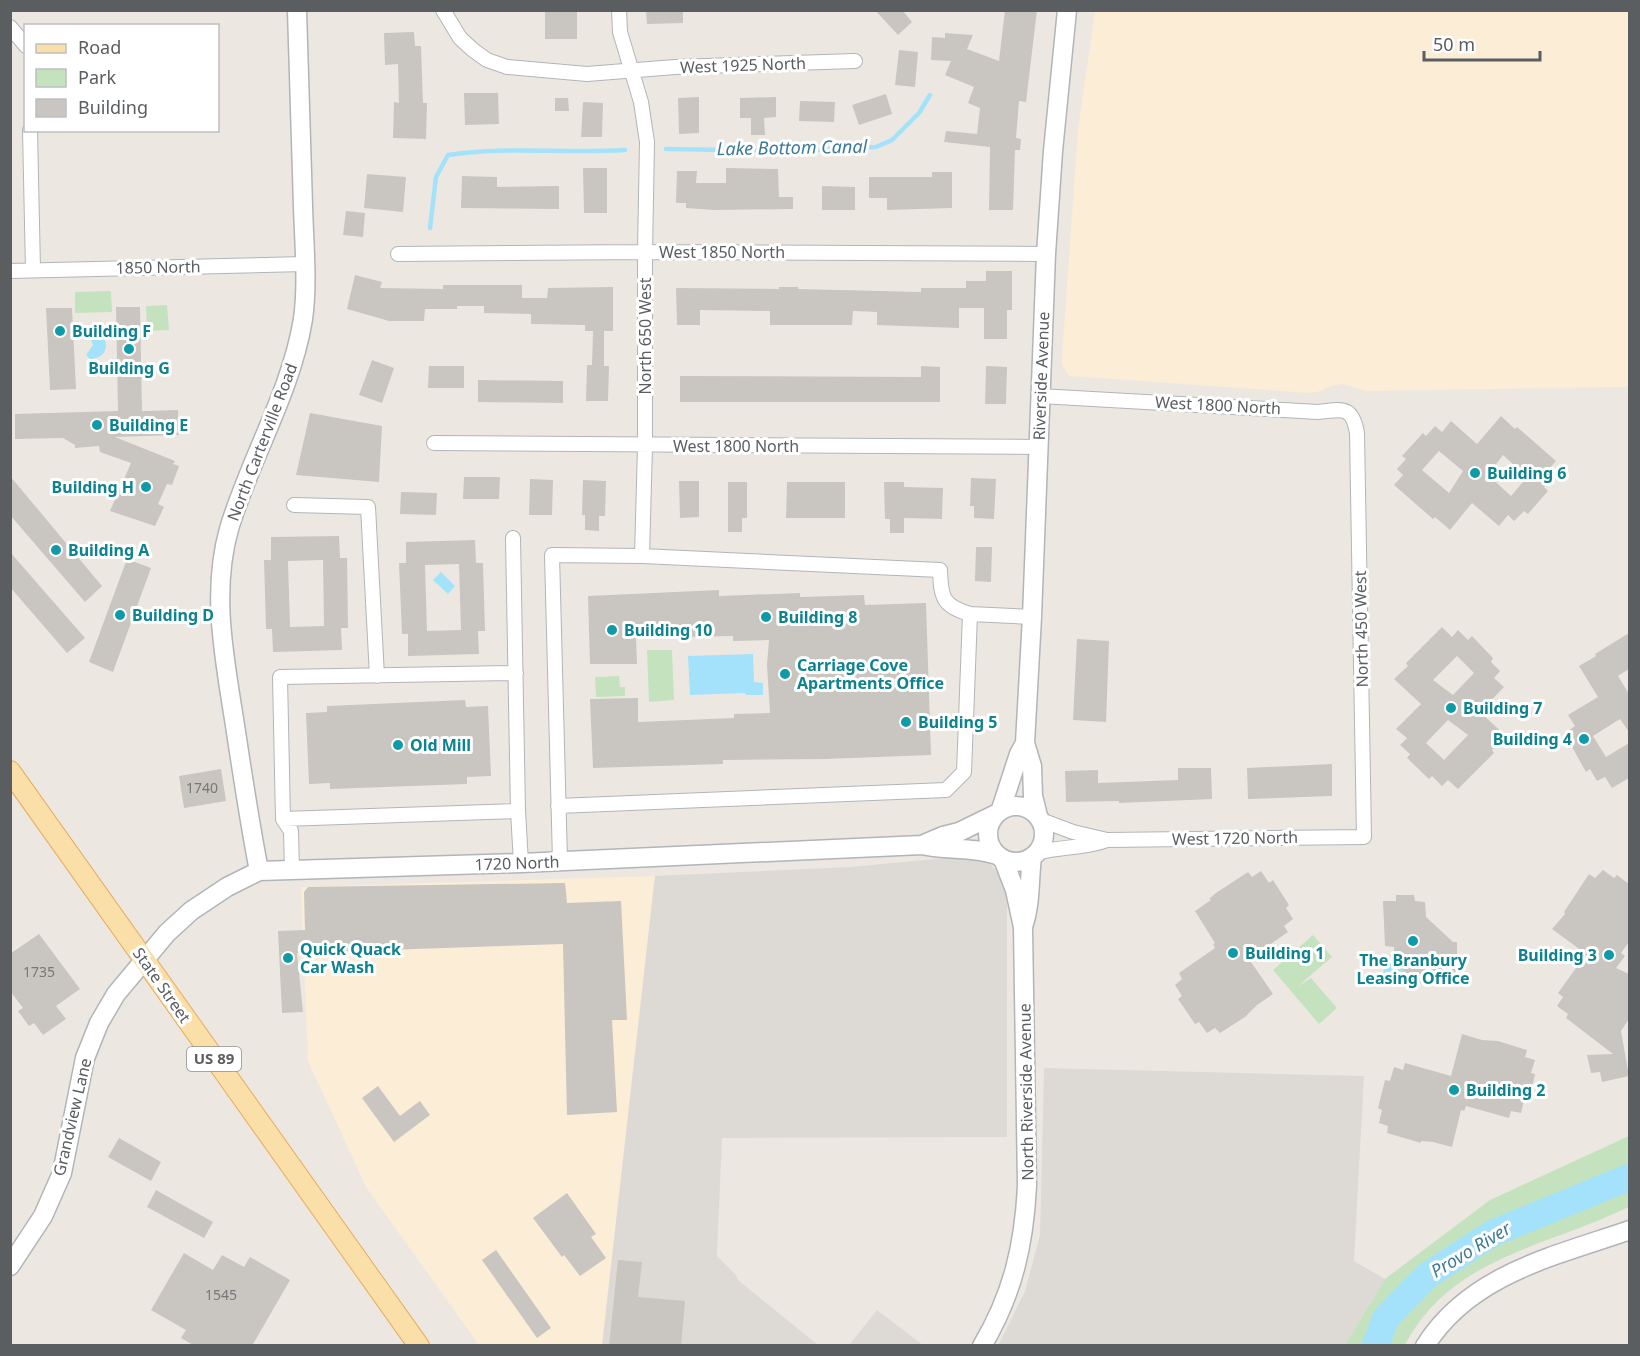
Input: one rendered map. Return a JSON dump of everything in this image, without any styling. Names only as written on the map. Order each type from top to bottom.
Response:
[{"type":"main road","name":"State Street","points":[[10,771],[419,1346]]},
{"type":"street","name":"North Carterville Road","points":[[259,871],[228,678],[219,611],[220,582],[223,555],[230,528],[287,381],[298,347],[303,316],[305,264],[297,10]]},
{"type":"street","name":"West 1925 North","points":[[443,10],[460,38],[473,50],[487,60],[507,67],[586,74],[675,67],[855,61]]},
{"type":"street","name":"North 650 West","points":[[619,10],[620,32],[641,102],[647,142],[642,556]]},
{"type":"street","name":"Riverside Avenue","points":[[1040,818],[1033,796],[1032,766],[1025,743],[1046,254],[1053,151],[1067,10]]},
{"type":"street","points":[[10,27],[24,44]]},
{"type":"street","points":[[30,132],[33,270]]},
{"type":"street","name":"West 1850 North","points":[[398,254],[645,252],[1046,254]]},
{"type":"street","name":"1850 North","points":[[10,270],[305,264]]},
{"type":"street","name":"West 1800 North","points":[[1040,396],[1318,412],[1343,409],[1352,415],[1355,421]]},
{"type":"street","name":"North 450 West","points":[[1355,421],[1360,566],[1364,837]]},
{"type":"street","name":"West 1800 North","points":[[434,443],[1039,447]]},
{"type":"street","points":[[294,505],[368,507],[377,675]]},
{"type":"street","points":[[513,538],[520,863]]},
{"type":"street","points":[[560,861],[552,555],[642,556],[940,570],[941,591],[945,601],[953,609],[970,614],[1032,617]]},
{"type":"street","points":[[558,806],[946,790],[964,772],[970,614]]},
{"type":"street","points":[[292,871],[291,831],[283,819],[280,677],[516,673]]},
{"type":"street","name":"Riverside Avenue","points":[[999,812],[1025,743]]},
{"type":"street","points":[[1013,806],[1020,806],[1030,809],[1040,818],[1044,841],[1035,855],[1017,862],[1000,857],[989,843],[988,826],[999,812],[1013,806]]},
{"type":"street","points":[[283,819],[518,811]]},
{"type":"street","name":"1720 North","points":[[145,961],[167,933],[191,911],[227,887],[259,871],[520,863],[922,844],[959,832],[999,812]]},
{"type":"street","name":"West 1720 North","points":[[1040,818],[1073,832],[1107,840],[1364,837]]},
{"type":"street","name":"West 1720 North","points":[[1035,855],[1061,848],[1084,847],[1107,840]]},
{"type":"street","name":"1720 North","points":[[922,844],[934,848],[973,848],[1000,857]]},
{"type":"street","name":"North Riverside Avenue","points":[[1023,927],[1030,902],[1029,880],[1035,855]]},
{"type":"street","name":"North Riverside Avenue","points":[[982,1346],[994,1327],[1008,1294],[1020,1257],[1026,1220],[1023,927],[1009,872],[1000,857]]},
{"type":"street","name":"Grandview Lane","points":[[10,1266],[43,1216],[62,1173],[85,1058],[99,1023],[116,994],[145,961]]},
{"type":"street","points":[[1425,1346],[1457,1306],[1491,1282],[1526,1266],[1629,1230]]},
{"type":"shaded area","points":[[1095,11],[1629,11],[1629,387],[1367,391],[1343,384],[1310,393],[1069,376],[1062,365],[1062,357],[1078,129]]},
{"type":"shaded area","points":[[967,856],[984,860],[993,867],[1004,882],[1007,895],[1007,1137],[722,1138],[717,1256],[738,1280],[818,1345],[602,1346],[655,876],[850,867]]},
{"type":"shaded area","points":[[655,876],[602,1345],[479,1345],[366,1187],[308,1061],[301,887]]},
{"type":"shaded area","points":[[1044,1068],[1364,1076],[1354,1261],[1385,1279],[1345,1345],[998,1346],[1025,1291],[1040,1235]]},
{"type":"shaded area","points":[[877,1310],[923,1345],[849,1345]]},
{"type":"green space","points":[[111,291],[112,312],[75,313],[75,292]]},
{"type":"green space","points":[[167,305],[169,330],[147,331],[146,306]]},
{"type":"green space","points":[[647,650],[672,650],[674,700],[649,702]]},
{"type":"green space","points":[[619,676],[620,687],[625,687],[625,696],[596,697],[595,677]]},
{"type":"green space","points":[[1313,935],[1332,957],[1298,986],[1311,978],[1337,1008],[1319,1024],[1273,970]]},
{"type":"green space","points":[[1629,1136],[1629,1207],[1524,1249],[1478,1271],[1437,1301],[1420,1321],[1405,1345],[1345,1345],[1385,1279],[1490,1200]]},
{"type":"water","points":[[92,329],[103,336],[106,346],[102,355],[90,359],[86,355],[93,345],[86,336],[86,332]]},
{"type":"water","points":[[441,572],[455,586],[448,594],[433,580]]},
{"type":"water","points":[[753,654],[754,682],[763,683],[763,695],[746,695],[745,693],[690,695],[688,656]]},
{"type":"water","points":[[1394,963],[1402,966],[1405,974],[1402,982],[1394,985],[1386,982],[1383,974],[1386,966]]},
{"type":"building","points":[[545,10],[577,10],[577,39],[545,39]]},
{"type":"building","points":[[646,10],[683,10],[683,23],[647,24]]},
{"type":"building","points":[[875,10],[902,10],[912,22],[898,35]]},
{"type":"building","points":[[1005,10],[1037,10],[1026,102],[1019,101],[1016,138],[1021,139],[1020,150],[1015,150],[1013,210],[989,210],[990,147],[944,142],[946,131],[977,134],[980,108],[968,103],[974,87],[945,75],[951,61],[931,60],[932,37],[945,38],[945,33],[973,35],[967,49],[999,61]]},
{"type":"building","points":[[414,32],[415,46],[421,46],[423,103],[427,103],[426,139],[393,138],[394,102],[399,103],[398,64],[385,65],[384,33]]},
{"type":"building","points":[[899,50],[918,52],[915,87],[895,85]]},
{"type":"building","points":[[464,93],[498,93],[499,124],[465,125]]},
{"type":"building","points":[[886,94],[892,114],[859,125],[852,105]]},
{"type":"building","points":[[699,97],[699,133],[679,134],[678,98]]},
{"type":"building","points":[[776,97],[776,117],[764,118],[765,135],[751,135],[751,118],[740,118],[740,98]]},
{"type":"building","points":[[555,98],[568,98],[569,111],[555,111]]},
{"type":"building","points":[[800,101],[835,102],[834,122],[799,121]]},
{"type":"building","points":[[583,102],[603,103],[602,137],[581,137]]},
{"type":"building","points":[[583,168],[607,168],[607,213],[584,213]]},
{"type":"building","points":[[726,168],[778,169],[779,197],[793,197],[793,209],[714,210],[686,208],[686,203],[676,203],[677,171],[697,171],[696,183],[726,183]]},
{"type":"building","points":[[932,172],[952,172],[952,208],[887,210],[887,198],[869,198],[869,177],[932,177]]},
{"type":"building","points":[[367,174],[406,177],[403,212],[364,208]]},
{"type":"building","points":[[462,176],[497,177],[497,187],[559,186],[559,209],[461,208]]},
{"type":"building","points":[[822,186],[855,187],[855,210],[822,210]]},
{"type":"building","points":[[346,211],[365,213],[363,237],[343,235]]},
{"type":"building","points":[[986,271],[1012,271],[1012,310],[1007,310],[1007,339],[984,339],[984,308],[959,308],[959,328],[877,325],[877,312],[853,311],[852,325],[770,325],[770,311],[700,310],[700,325],[677,325],[676,288],[779,289],[779,287],[798,287],[798,289],[921,292],[921,288],[966,288],[966,281],[986,281]]},
{"type":"building","points":[[355,275],[382,282],[380,288],[443,289],[443,285],[522,285],[522,298],[547,298],[548,288],[613,287],[613,331],[604,331],[604,366],[609,366],[608,401],[586,401],[587,365],[592,365],[593,331],[585,331],[585,325],[531,324],[531,314],[484,313],[484,306],[425,309],[424,321],[389,321],[347,309]]},
{"type":"building","points":[[116,307],[140,307],[142,411],[178,410],[179,435],[115,437],[175,461],[173,464],[179,466],[172,485],[167,484],[158,504],[164,507],[155,526],[110,511],[131,463],[100,452],[99,446],[75,448],[75,445],[63,438],[15,439],[15,414],[118,411]]},
{"type":"building","name":"Building F","points":[[46,308],[72,308],[76,389],[50,390]]},
{"type":"building","points":[[372,360],[394,368],[382,403],[359,395]]},
{"type":"building","points":[[429,366],[464,366],[464,388],[428,388]]},
{"type":"building","points":[[921,366],[940,367],[940,402],[680,402],[680,376],[921,377]]},
{"type":"building","points":[[986,366],[1007,367],[1006,404],[985,404]]},
{"type":"building","points":[[478,380],[563,381],[563,403],[478,402]]},
{"type":"building","points":[[310,413],[382,426],[379,482],[296,475]]},
{"type":"building","name":"Building 6","points":[[1501,416],[1556,461],[1547,471],[1554,477],[1544,487],[1548,491],[1528,514],[1524,511],[1514,521],[1508,515],[1499,526],[1472,503],[1450,530],[1435,517],[1433,519],[1394,485],[1403,475],[1397,469],[1406,459],[1402,456],[1423,433],[1426,436],[1435,426],[1442,432],[1451,421],[1477,444]],"holes":[[[1439,451],[1463,471],[1449,493],[1422,470]],[[1503,455],[1527,477],[1511,496],[1488,475]]]},
{"type":"building","name":"Building A","points":[[10,476],[102,586],[85,602],[10,515]]},
{"type":"building","points":[[464,477],[500,477],[499,499],[463,499]]},
{"type":"building","points":[[971,478],[996,479],[994,519],[974,518],[974,506],[970,506]]},
{"type":"building","points":[[530,479],[553,480],[552,515],[529,515]]},
{"type":"building","points":[[583,480],[606,481],[605,516],[599,516],[599,531],[585,530],[585,515],[582,515]]},
{"type":"building","points":[[679,481],[699,481],[699,517],[680,518]]},
{"type":"building","points":[[728,482],[747,482],[747,518],[742,518],[742,532],[728,532]]},
{"type":"building","points":[[787,482],[845,482],[845,518],[786,518]]},
{"type":"building","points":[[884,482],[904,482],[904,487],[943,488],[942,519],[904,518],[904,533],[890,533],[890,519],[885,519]]},
{"type":"building","points":[[401,492],[437,493],[436,515],[400,514]]},
{"type":"building","points":[[339,536],[340,558],[347,558],[348,628],[341,628],[342,650],[273,652],[272,629],[266,629],[264,560],[271,560],[271,537]],"holes":[[[323,560],[324,626],[290,627],[288,561]]]},
{"type":"building","points":[[475,540],[476,563],[483,563],[485,631],[478,631],[479,654],[408,656],[408,634],[402,634],[399,563],[406,563],[406,542]],"holes":[[[459,564],[461,630],[427,631],[425,565]]]},
{"type":"building","points":[[976,547],[992,547],[991,582],[975,581]]},
{"type":"building","points":[[10,552],[85,638],[67,653],[10,587]]},
{"type":"building","name":"Building D","points":[[127,559],[151,568],[113,672],[89,662]]},
{"type":"building","points":[[719,590],[719,596],[800,593],[800,597],[864,595],[865,605],[926,603],[931,755],[723,760],[723,764],[593,768],[590,699],[638,698],[638,722],[734,718],[734,714],[770,713],[767,665],[769,640],[733,641],[733,636],[636,638],[637,664],[590,664],[588,596]]},
{"type":"building","name":"Building 7","points":[[1442,627],[1452,637],[1458,630],[1468,640],[1472,636],[1493,658],[1491,662],[1500,671],[1494,678],[1504,687],[1480,712],[1506,736],[1492,750],[1494,753],[1458,789],[1448,780],[1442,786],[1432,776],[1429,779],[1407,758],[1410,754],[1400,745],[1407,738],[1396,729],[1421,704],[1394,679],[1408,666],[1406,663]],"holes":[[[1457,656],[1474,673],[1453,695],[1433,680]],[[1448,720],[1468,735],[1444,760],[1426,743]]]},
{"type":"building","name":"Building 4","points":[[1629,633],[1629,669],[1618,676],[1629,694],[1629,732],[1620,719],[1593,736],[1606,757],[1629,743],[1629,778],[1612,788],[1605,777],[1597,781],[1590,769],[1586,772],[1571,745],[1575,743],[1568,731],[1575,726],[1568,715],[1598,697],[1579,666]]},
{"type":"building","points":[[1077,639],[1109,641],[1106,722],[1073,720]]},
{"type":"building","name":"Old Mill","points":[[465,700],[466,707],[488,706],[491,776],[467,777],[467,784],[330,789],[330,783],[309,784],[306,713],[327,712],[327,706]]},
{"type":"building","points":[[1332,764],[1332,796],[1248,799],[1247,768]]},
{"type":"building","points":[[1178,768],[1211,768],[1212,799],[1119,803],[1119,801],[1066,802],[1065,771],[1098,770],[1098,783],[1178,780]]},
{"type":"building","points":[[221,769],[226,801],[184,808],[179,776]]},
{"type":"building","name":"Building 3","points":[[1603,870],[1614,878],[1617,875],[1629,884],[1629,942],[1621,953],[1625,956],[1616,968],[1629,974],[1629,1019],[1621,1031],[1629,1076],[1602,1082],[1600,1072],[1591,1073],[1587,1055],[1613,1054],[1566,1018],[1568,1014],[1557,1006],[1563,997],[1558,993],[1586,954],[1552,929],[1565,914],[1564,912],[1589,874],[1595,878]]},
{"type":"building","name":"Building 1","points":[[1261,871],[1269,883],[1273,880],[1289,905],[1286,908],[1293,919],[1284,926],[1288,932],[1249,959],[1273,994],[1245,1017],[1220,1033],[1215,1028],[1207,1033],[1199,1022],[1195,1024],[1178,999],[1182,996],[1175,985],[1182,979],[1179,973],[1215,948],[1213,944],[1215,943],[1195,911],[1211,900],[1209,899],[1216,893],[1248,872],[1252,877]]},
{"type":"building","points":[[565,883],[567,903],[621,901],[627,1020],[612,1020],[617,1112],[567,1115],[563,944],[297,953],[303,1012],[282,1013],[278,931],[305,930],[304,892],[308,887]]},
{"type":"building","name":"The Branbury Leasing Office","points":[[1396,895],[1414,895],[1415,901],[1425,902],[1426,917],[1453,942],[1457,942],[1457,985],[1415,983],[1394,960],[1394,947],[1385,946],[1383,901],[1396,901]]},
{"type":"building","points":[[39,934],[80,989],[56,1006],[66,1019],[43,1035],[34,1023],[29,1026],[18,1011],[23,1008],[10,991],[10,954]]},
{"type":"building","name":"Building 2","points":[[1462,1034],[1482,1040],[1498,1041],[1527,1050],[1525,1057],[1535,1060],[1531,1073],[1535,1074],[1529,1101],[1524,1100],[1521,1113],[1511,1111],[1509,1118],[1466,1106],[1464,1111],[1461,1110],[1452,1147],[1433,1142],[1421,1141],[1421,1143],[1387,1133],[1388,1126],[1379,1123],[1382,1110],[1378,1108],[1385,1080],[1390,1081],[1394,1067],[1403,1070],[1405,1063],[1451,1076]]},
{"type":"building","points":[[378,1086],[400,1116],[420,1101],[430,1115],[394,1142],[362,1098]]},
{"type":"building","points":[[119,1138],[161,1162],[151,1181],[108,1157]]},
{"type":"building","points":[[156,1190],[213,1222],[204,1238],[147,1207]]},
{"type":"building","points":[[567,1193],[596,1234],[591,1237],[606,1258],[580,1276],[564,1255],[562,1257],[533,1218]]},
{"type":"building","points":[[496,1250],[551,1328],[537,1338],[482,1260]]},
{"type":"building","points":[[184,1253],[213,1270],[222,1255],[244,1267],[250,1257],[290,1280],[252,1346],[195,1346],[181,1338],[186,1330],[151,1310]]},
{"type":"building","points":[[618,1260],[642,1262],[638,1297],[685,1301],[681,1346],[609,1346]]},
{"type":"waterway","name":"Lake Bottom Canal","points":[[666,149],[791,151],[876,147],[892,140],[919,113],[930,95]]},
{"type":"waterway","name":"Lake Bottom Canal","points":[[430,228],[436,177],[448,155],[492,151],[625,150]]},
{"type":"waterway","name":"Provo River","points":[[1375,1346],[1386,1318],[1428,1275],[1493,1233],[1630,1177]]},
{"type":"place","name":"Building F","points":[[60,331]]},
{"type":"place","name":"Building G","points":[[129,349]]},
{"type":"place","name":"Building E","points":[[97,425]]},
{"type":"place","name":"Building 6","points":[[1475,473]]},
{"type":"place","name":"Building H","points":[[146,487]]},
{"type":"place","name":"Building A","points":[[56,550]]},
{"type":"place","name":"Building D","points":[[120,615]]},
{"type":"place","name":"Building 8","points":[[766,617]]},
{"type":"place","name":"Building 10","points":[[612,630]]},
{"type":"place","name":"Carriage Cove Apartments Office","points":[[785,674]]},
{"type":"place","name":"Building 7","points":[[1451,708]]},
{"type":"place","name":"Building 5","points":[[906,722]]},
{"type":"place","name":"Building 4","points":[[1584,739]]},
{"type":"place","name":"Old Mill","points":[[398,745]]},
{"type":"place","name":"The Branbury Leasing Office","points":[[1413,941]]},
{"type":"place","name":"Building 1","points":[[1233,953]]},
{"type":"place","name":"Building 3","points":[[1609,955]]},
{"type":"place","name":"Quick Quack Car Wash","points":[[288,958]]},
{"type":"place","name":"Building 2","points":[[1454,1090]]}]
